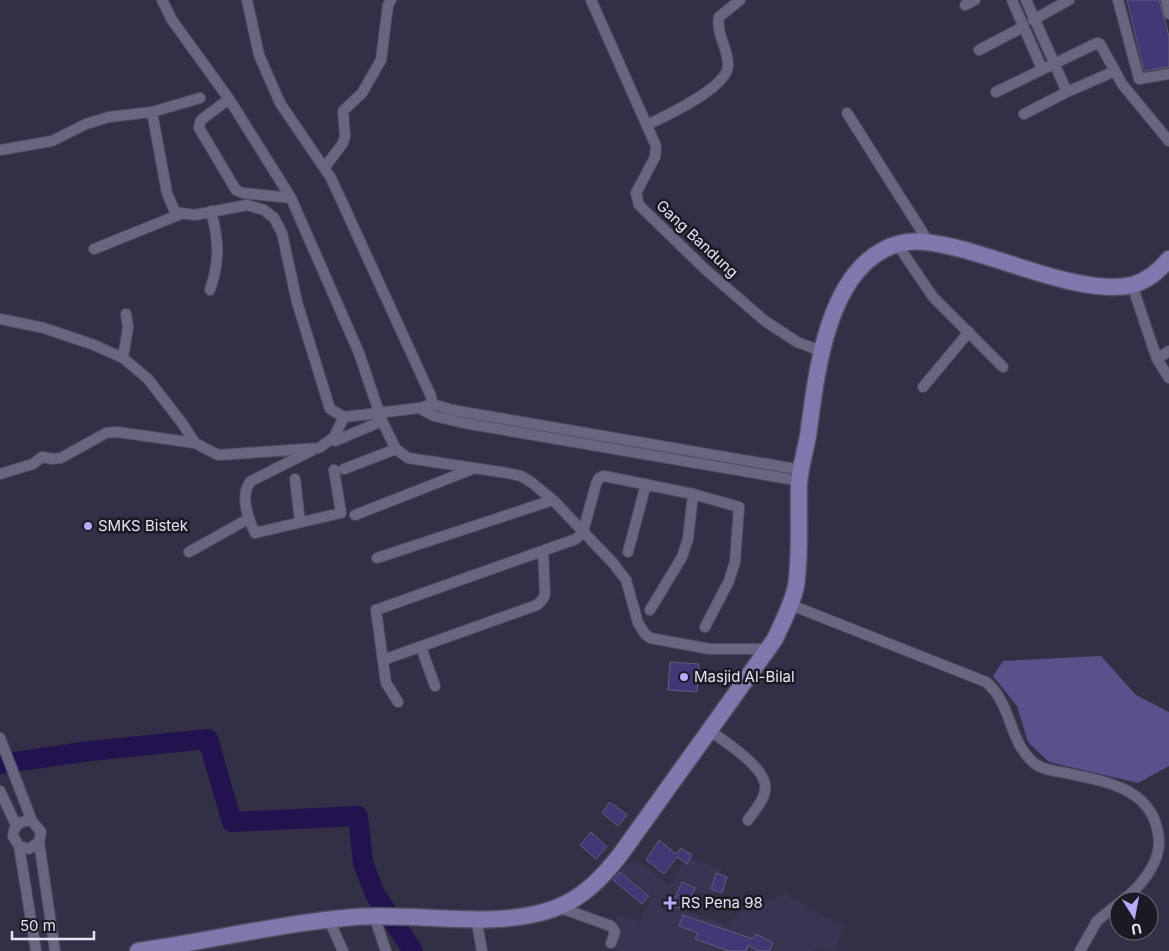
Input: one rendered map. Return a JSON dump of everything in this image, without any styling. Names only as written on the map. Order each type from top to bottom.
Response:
[{"type":"main road","points":[[138,951],[194,947],[329,920],[395,915],[476,918],[521,916],[558,906],[572,900],[603,876],[768,649],[791,605],[796,585],[801,476],[821,352],[832,316],[848,286],[878,253],[897,244],[916,240],[928,241],[989,256],[1037,272],[1098,286],[1132,285],[1151,276],[1169,259]]},
{"type":"street","points":[[162,0],[172,20],[229,100],[291,198],[344,316],[381,416],[396,449],[408,458],[521,476],[552,500],[626,580],[638,622],[644,634],[650,638],[710,649],[768,649]]},
{"type":"street","points":[[247,0],[260,55],[280,103],[297,131],[325,167],[433,404]]},
{"type":"street","points":[[325,167],[343,144],[345,136],[343,111],[362,94],[381,60],[388,5],[391,0]]},
{"type":"street","name":"Gang Bandung","points":[[590,0],[647,125],[657,152],[636,193],[639,205],[706,270],[765,321],[797,342],[821,352]]},
{"type":"street","points":[[647,125],[691,104],[724,75],[728,65],[718,29],[719,17],[740,0]]},
{"type":"street","points":[[965,5],[975,0]]},
{"type":"street","points":[[1012,0],[1042,69]]},
{"type":"street","points":[[1026,0],[1052,63],[1067,92]]},
{"type":"street","points":[[1033,20],[1069,0]]},
{"type":"street","points":[[1118,0],[1139,79],[1169,74]]},
{"type":"street","points":[[1166,0],[1169,14]]},
{"type":"street","points":[[979,50],[1023,27]]},
{"type":"street","points":[[996,92],[1052,63],[1097,43],[1100,44],[1122,84],[1169,141]]},
{"type":"street","points":[[1024,114],[1067,92],[1115,71]]},
{"type":"street","points":[[0,150],[52,141],[86,124],[109,118],[152,112],[200,98]]},
{"type":"street","points":[[229,100],[201,120],[199,128],[230,182],[236,190],[243,193],[291,198]]},
{"type":"street","points":[[152,112],[170,201],[175,212],[195,215],[247,205],[264,210],[274,218],[282,233],[297,302],[330,409],[344,417],[381,416],[433,404],[452,410],[801,476]]},
{"type":"street","points":[[847,113],[928,241]]},
{"type":"street","points":[[210,290],[217,269],[218,254],[218,237],[211,211]]},
{"type":"street","points":[[94,249],[181,214]]},
{"type":"street","points":[[897,244],[933,297],[1004,367]]},
{"type":"street","points":[[1132,285],[1157,359],[1169,378]]},
{"type":"street","points":[[123,358],[128,327],[126,314]]},
{"type":"street","points":[[0,319],[44,328],[94,345],[123,358],[148,379],[195,443]]},
{"type":"street","points":[[923,387],[969,332]]},
{"type":"street","points":[[1157,359],[1169,351]]},
{"type":"street","points":[[419,408],[434,416],[464,423],[801,476]]},
{"type":"street","points":[[335,441],[381,416]]},
{"type":"street","points":[[344,417],[334,437],[319,448],[251,481],[245,492],[248,519],[255,533],[341,513],[339,469],[396,449]]},
{"type":"street","points":[[0,474],[32,464],[42,457],[53,460],[61,458],[111,432],[195,443],[218,455],[319,448]]},
{"type":"street","points":[[355,515],[472,469]]},
{"type":"street","points":[[398,702],[386,683],[376,610],[576,539],[583,532],[599,478],[604,476],[693,494],[735,505],[740,510],[735,562],[729,581],[705,627]]},
{"type":"street","points":[[295,479],[300,522]]},
{"type":"street","points":[[628,552],[646,484]]},
{"type":"street","points":[[650,610],[682,557],[688,539],[693,494]]},
{"type":"street","points":[[377,558],[552,500]]},
{"type":"street","points":[[189,552],[248,519]]},
{"type":"street","points":[[383,660],[536,604],[543,599],[545,594],[543,551]]},
{"type":"street","points":[[791,605],[986,682],[998,693],[1013,732],[1025,754],[1035,764],[1047,770],[1112,784],[1138,797],[1146,805],[1153,819],[1158,832],[1159,844],[1157,855],[1142,882],[1132,891]]},
{"type":"street","points":[[421,647],[435,686]]},
{"type":"street","points":[[710,730],[758,768],[765,780],[764,796],[748,820]]},
{"type":"street","points":[[0,738],[32,820],[41,832],[39,842],[55,951]]},
{"type":"street","points":[[0,791],[16,825],[13,836],[18,846],[36,951]]},
{"type":"street","points":[[16,825],[20,822],[32,820]]},
{"type":"street","points":[[18,846],[30,848],[39,842]]},
{"type":"street","points":[[558,906],[611,926],[615,932],[611,943]]},
{"type":"street","points":[[1080,951],[1097,921],[1109,911]]},
{"type":"street","points":[[374,916],[386,951]]},
{"type":"street","points":[[476,918],[482,951]]},
{"type":"street","points":[[329,920],[343,951]]},
{"type":"shaded area","points":[[1101,656],[1136,695],[1169,712],[1169,766],[1138,783],[1049,762],[1028,742],[1017,706],[993,676],[1003,661]]},
{"type":"shaded area","name":"RS Pena 98","points":[[687,857],[723,869],[713,897],[697,891],[688,911],[728,925],[745,908],[785,894],[843,927],[835,951],[815,949],[815,951],[620,951],[606,947],[618,914],[640,922],[652,896],[620,870],[637,860],[670,886]]},
{"type":"building","points":[[1127,0],[1159,0],[1169,36],[1169,67],[1144,71]]},
{"type":"building","name":"Masjid Al-Bilal","points":[[670,662],[699,664],[697,692],[668,690]]},
{"type":"building","points":[[610,802],[627,815],[618,826],[602,813]]},
{"type":"building","points":[[591,832],[607,847],[596,859],[580,845]]},
{"type":"building","points":[[659,840],[676,854],[681,848],[692,855],[687,864],[677,857],[664,874],[646,860]]},
{"type":"building","points":[[620,872],[649,896],[642,904],[613,880]]},
{"type":"building","points":[[716,873],[727,877],[722,893],[711,889]]},
{"type":"building","points":[[682,882],[695,888],[684,910],[672,905]]},
{"type":"building","points":[[683,915],[753,939],[756,934],[773,943],[769,951],[758,951],[748,945],[746,951],[729,951],[695,939],[698,933],[679,926]]},
{"type":"waterway","points":[[0,764],[90,751],[208,739],[232,822],[358,816],[363,863],[375,894],[413,951]]},
{"type":"place","name":"SMKS Bistek","points":[[88,526]]},
{"type":"place","name":"Masjid Al-Bilal","points":[[684,677]]},
{"type":"place","name":"RS Pena 98","points":[[670,903]]}]
